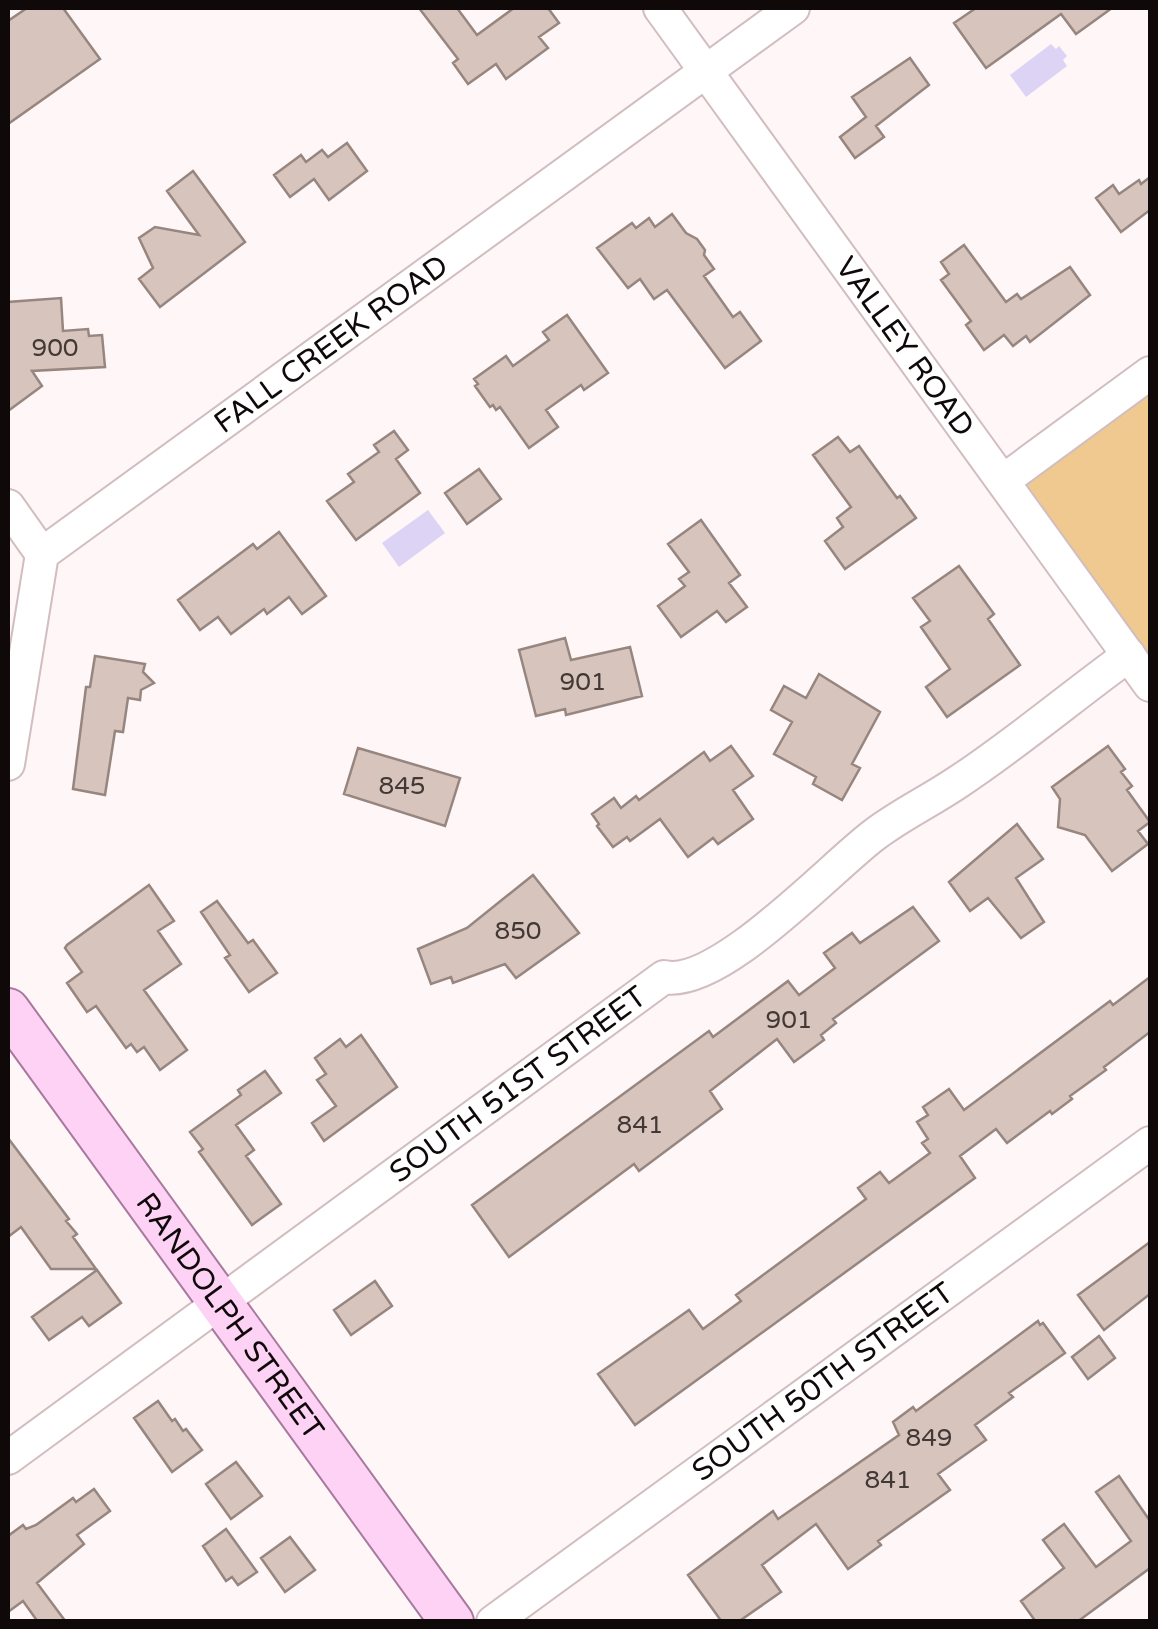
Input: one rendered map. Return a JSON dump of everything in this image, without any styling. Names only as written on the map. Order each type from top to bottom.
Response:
[{"type":"main road","name":"RANDOLPH STREET","points":[[8,1010],[452,1622]]},
{"type":"street","name":"VALLEY ROAD","points":[[660,8],[1150,685]]},
{"type":"street","name":"FALL CREEK ROAD","points":[[42,554],[793,8]]},
{"type":"street","points":[[1003,480],[1150,373]]},
{"type":"street","points":[[8,506],[42,554],[8,764]]},
{"type":"street","name":"SOUTH 51ST STREET","points":[[8,1458],[664,977],[687,977],[701,971],[778,920],[870,837],[960,781],[1129,655]]},
{"type":"street","name":"SOUTH 50TH STREET","points":[[493,1622],[1150,1143]]},
{"type":"shaded area","points":[[1051,44],[1056,49],[1059,46],[1067,56],[1063,60],[1067,66],[1026,97],[1010,75]]},
{"type":"shaded area","points":[[1150,373],[1150,685],[1003,481]]},
{"type":"shaded area","points":[[428,510],[445,533],[399,567],[382,543]]},
{"type":"building","points":[[27,8],[63,8],[100,59],[8,124],[8,21]]},
{"type":"building","points":[[419,8],[457,8],[477,35],[514,8],[548,8],[559,23],[539,37],[548,48],[506,79],[496,64],[468,84],[453,63],[458,59]]},
{"type":"building","points":[[976,8],[1112,8],[1076,34],[1061,14],[986,68],[954,23]]},
{"type":"building","points":[[910,58],[929,85],[876,126],[884,137],[855,158],[840,137],[866,117],[852,97]]},
{"type":"building","points":[[347,143],[367,171],[329,200],[314,179],[290,197],[274,175],[301,155],[306,162],[322,150],[328,157]]},
{"type":"building","points":[[193,171],[245,242],[160,307],[139,279],[153,268],[139,238],[155,227],[199,235],[167,191]]},
{"type":"building","points":[[1150,177],[1150,210],[1121,232],[1096,198],[1113,185],[1119,194]]},
{"type":"building","points":[[672,214],[705,250],[704,255],[714,269],[704,276],[733,317],[740,312],[761,341],[725,368],[667,290],[654,299],[640,279],[628,288],[597,248],[632,223],[636,228],[649,218],[655,227]]},
{"type":"building","points":[[964,245],[1006,302],[1017,294],[1021,299],[1070,267],[1090,295],[1030,342],[1026,336],[1013,346],[1004,335],[984,350],[966,325],[971,321],[941,280],[949,274],[941,262]]},
{"type":"building","points":[[61,298],[63,331],[88,329],[89,336],[102,335],[105,367],[32,371],[42,386],[8,411],[8,302]]},
{"type":"building","points":[[567,315],[608,373],[584,390],[581,385],[546,410],[558,427],[529,448],[500,407],[490,407],[474,379],[506,356],[513,366],[549,340],[543,332]]},
{"type":"building","points":[[394,431],[408,450],[396,459],[420,493],[356,540],[327,501],[354,482],[348,474],[379,452],[374,445]]},
{"type":"building","points":[[838,437],[850,452],[859,446],[916,518],[845,569],[825,541],[843,527],[837,518],[851,507],[813,455]]},
{"type":"building","points":[[479,469],[501,499],[467,524],[445,493]]},
{"type":"building","points":[[701,520],[740,575],[729,583],[747,607],[726,622],[717,611],[681,637],[658,606],[685,586],[679,579],[689,572],[668,544]]},
{"type":"building","points":[[279,532],[326,596],[302,614],[289,597],[267,614],[264,609],[231,634],[218,617],[200,630],[178,600],[253,544],[257,549]]},
{"type":"building","points":[[959,566],[994,614],[988,619],[1020,665],[947,717],[926,687],[950,669],[921,627],[930,621],[913,598]]},
{"type":"building","points":[[565,638],[571,660],[630,647],[642,696],[566,715],[565,709],[536,716],[519,650]]},
{"type":"building","points":[[95,656],[145,664],[143,672],[154,683],[141,690],[140,700],[128,698],[123,732],[115,731],[105,795],[73,789],[86,687],[90,687]]},
{"type":"building","points":[[819,674],[880,712],[852,764],[860,768],[842,800],[813,784],[816,777],[774,754],[792,722],[771,710],[784,686],[806,698]]},
{"type":"building","points":[[731,746],[753,776],[733,790],[753,819],[718,844],[713,838],[688,857],[660,819],[630,841],[627,837],[613,847],[597,826],[592,814],[614,798],[621,808],[636,796],[639,800],[704,752],[710,761]]},
{"type":"building","points":[[1108,746],[1125,769],[1121,772],[1132,786],[1127,790],[1150,822],[1138,831],[1148,844],[1112,871],[1085,835],[1058,827],[1060,799],[1052,787]]},
{"type":"building","points":[[358,748],[460,778],[445,826],[344,794]]},
{"type":"building","points":[[1017,824],[1043,859],[1016,878],[1044,922],[1021,938],[988,898],[970,911],[949,882]]},
{"type":"building","points":[[533,875],[579,933],[516,978],[505,964],[453,983],[451,977],[431,984],[418,949],[467,928]]},
{"type":"building","points":[[149,885],[174,921],[158,931],[181,964],[144,990],[187,1050],[160,1070],[144,1047],[137,1052],[131,1044],[126,1048],[96,1006],[87,1012],[67,983],[82,972],[65,948],[67,945]]},
{"type":"building","points":[[217,901],[248,943],[253,940],[277,973],[249,992],[225,958],[230,955],[201,912]]},
{"type":"building","points":[[913,907],[939,941],[833,1019],[836,1023],[821,1035],[824,1040],[794,1062],[777,1039],[710,1091],[722,1109],[639,1171],[634,1164],[509,1257],[472,1205],[709,1031],[713,1037],[788,981],[799,995],[835,968],[824,953],[852,933],[860,943]]},
{"type":"building","points":[[1150,977],[1150,1032],[1052,1114],[1050,1111],[1007,1143],[996,1129],[960,1156],[975,1178],[635,1425],[598,1374],[689,1310],[703,1329],[741,1301],[736,1295],[866,1199],[858,1188],[880,1172],[889,1183],[930,1153],[922,1143],[928,1139],[917,1122],[928,1115],[923,1107],[949,1089],[964,1110],[1110,1001],[1113,1005]]},
{"type":"building","points":[[361,1035],[397,1087],[324,1141],[312,1123],[336,1106],[317,1080],[326,1074],[315,1058],[340,1039],[346,1047]]},
{"type":"building","points":[[265,1071],[281,1093],[236,1125],[254,1150],[246,1156],[281,1204],[252,1225],[199,1152],[203,1149],[190,1132],[241,1095],[238,1090]]},
{"type":"building","points":[[8,1138],[69,1219],[66,1221],[77,1234],[73,1237],[96,1269],[51,1269],[21,1227],[8,1237]]},
{"type":"building","points":[[1150,1242],[1150,1294],[1104,1330],[1078,1295]]},
{"type":"building","points":[[97,1270],[121,1303],[89,1326],[82,1317],[49,1340],[32,1317]]},
{"type":"building","points":[[375,1281],[392,1306],[351,1335],[334,1310]]},
{"type":"building","points":[[1038,1321],[1065,1353],[1009,1393],[1013,1397],[975,1425],[986,1440],[938,1474],[950,1490],[878,1541],[881,1545],[848,1569],[816,1524],[762,1565],[781,1592],[738,1622],[722,1622],[688,1575],[773,1511],[778,1519],[899,1435],[893,1422],[913,1407],[916,1411]]},
{"type":"building","points":[[1099,1336],[1115,1358],[1088,1379],[1072,1357]]},
{"type":"building","points":[[158,1401],[202,1450],[172,1472],[134,1418]]},
{"type":"building","points":[[236,1462],[262,1496],[231,1519],[206,1484]]},
{"type":"building","points":[[1119,1476],[1150,1521],[1150,1568],[1077,1622],[1036,1622],[1021,1601],[1064,1568],[1043,1540],[1064,1524],[1096,1567],[1131,1541],[1096,1492]]},
{"type":"building","points":[[94,1489],[110,1511],[77,1535],[84,1544],[37,1583],[66,1622],[38,1622],[23,1601],[8,1612],[8,1536],[23,1525],[26,1529],[36,1525],[73,1498],[76,1502]]},
{"type":"building","points":[[226,1529],[257,1572],[238,1585],[232,1577],[226,1581],[203,1546]]},
{"type":"building","points":[[290,1537],[315,1570],[285,1592],[261,1558]]}]
